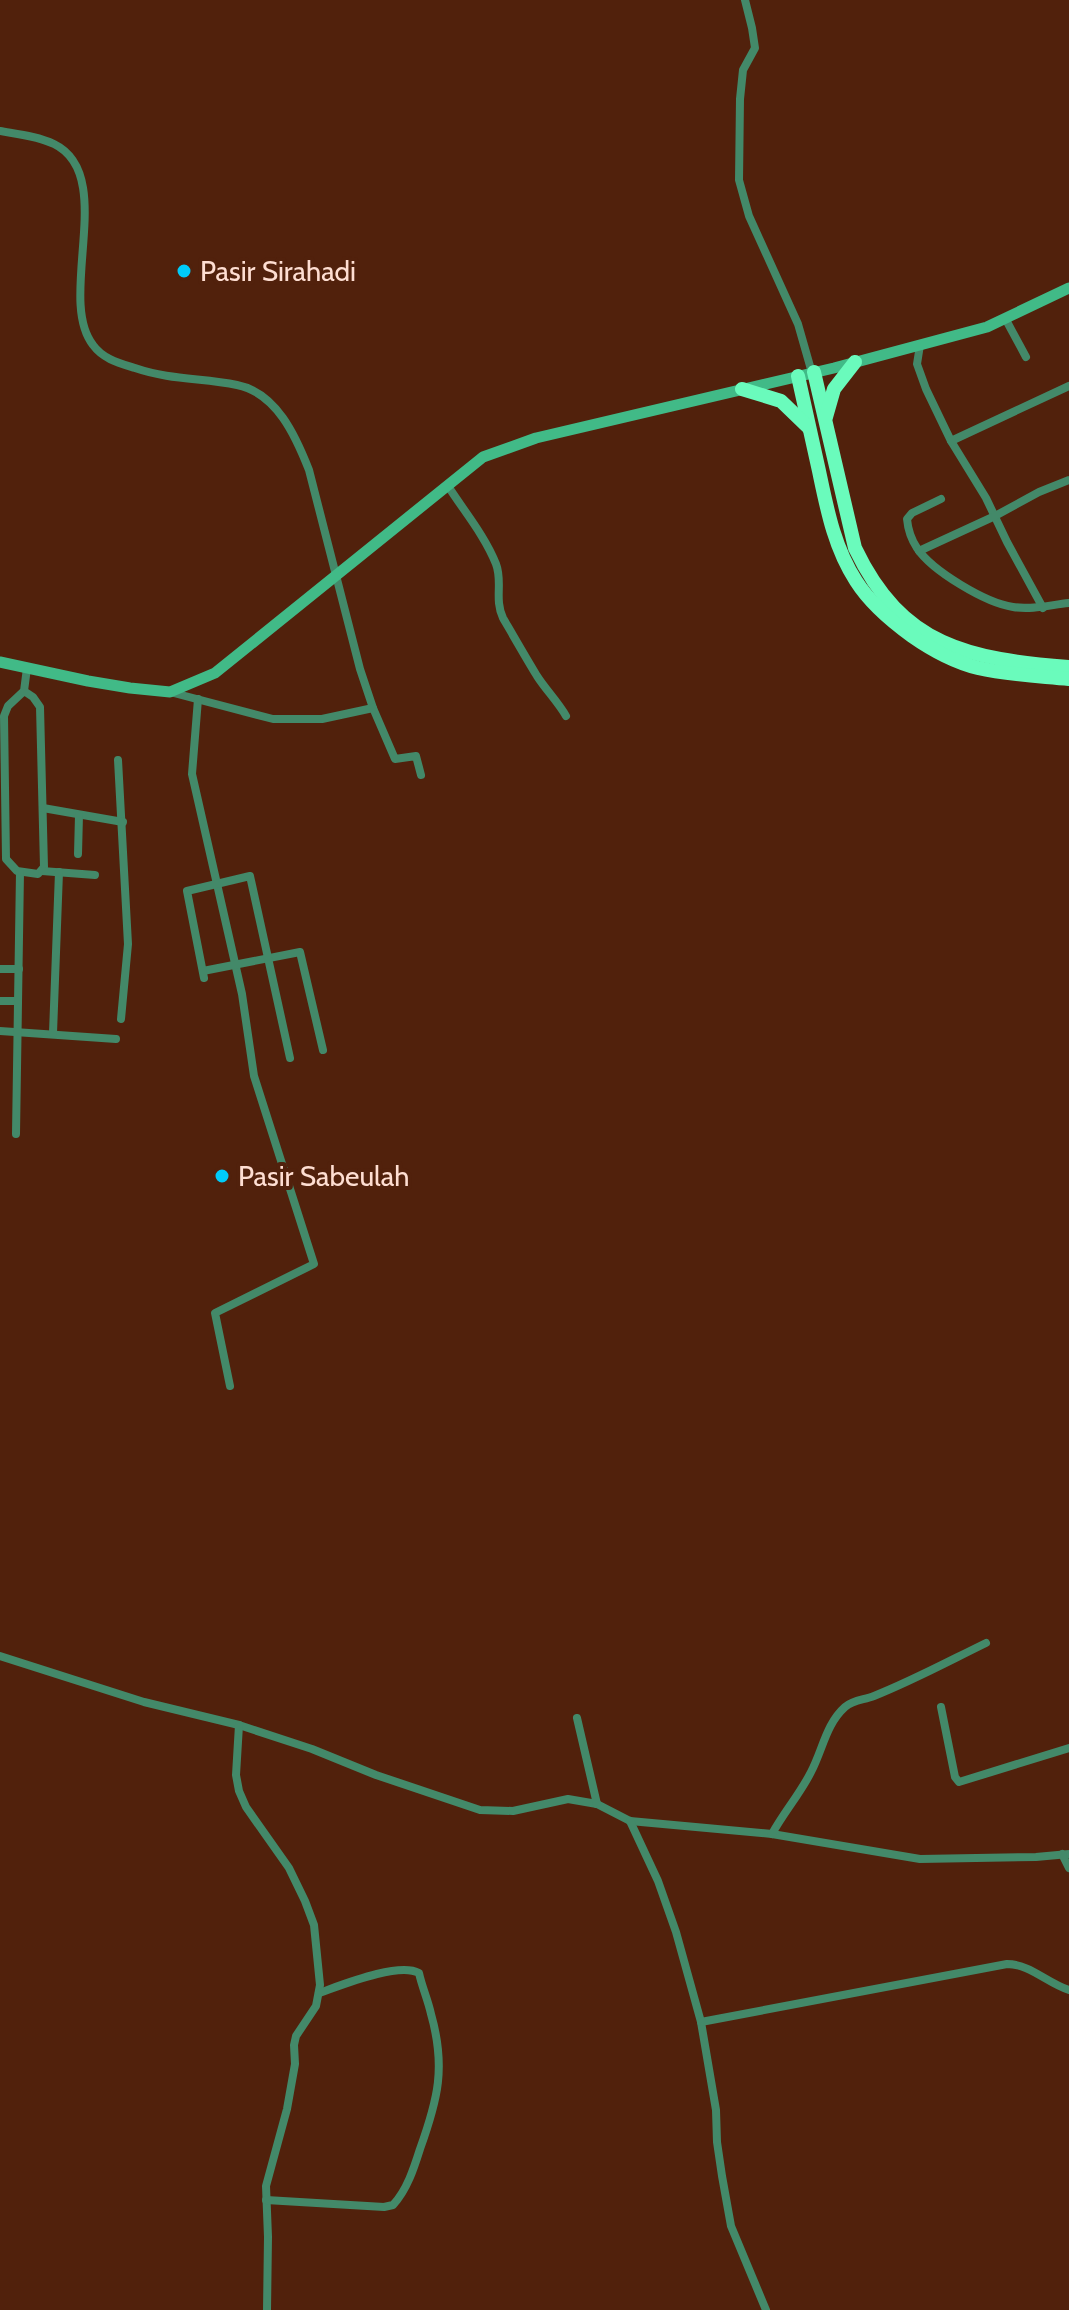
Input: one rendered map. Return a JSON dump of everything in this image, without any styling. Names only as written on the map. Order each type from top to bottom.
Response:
[{"type":"highway","points":[[825,422],[834,389],[855,362]]},
{"type":"highway","points":[[808,374],[825,422],[855,548],[868,575],[886,600],[931,636],[980,656],[1069,667]]},
{"type":"highway","points":[[808,374],[810,428],[831,527],[856,581],[876,606],[925,645],[951,658],[1009,674],[1069,679]]},
{"type":"highway","points":[[742,389],[781,401],[810,428]]},
{"type":"street","points":[[745,0],[755,48],[743,70],[740,99],[738,157],[742,196],[798,324],[808,374]]},
{"type":"street","points":[[0,131],[55,144],[70,157],[79,174],[85,208],[83,320],[90,342],[101,354],[114,362],[160,376],[239,385],[256,392],[280,412],[309,470],[360,669],[373,708],[395,759],[416,756],[421,775]]},
{"type":"street","points":[[170,692],[215,673],[483,457],[536,438],[808,374],[987,327],[1069,288]]},
{"type":"street","points":[[1005,318],[1026,357]]},
{"type":"street","points":[[920,345],[917,364],[920,374],[951,441],[986,498],[1043,608]]},
{"type":"street","points":[[951,441],[1069,386]]},
{"type":"street","points":[[919,551],[1069,480]]},
{"type":"street","points":[[448,486],[497,565],[497,600],[502,616],[539,679],[566,716]]},
{"type":"street","points":[[941,499],[912,513],[907,519],[910,536],[919,551],[943,573],[996,602],[1016,608],[1043,608],[1069,603]]},
{"type":"street","points":[[0,662],[116,686],[170,692],[273,719],[322,719],[373,708]]},
{"type":"street","points":[[27,668],[24,691],[8,706],[4,716],[3,859],[20,872],[95,875]]},
{"type":"street","points":[[24,691],[40,707],[42,871]]},
{"type":"street","points":[[198,699],[192,774],[235,965],[254,1076],[314,1264],[215,1313],[230,1386]]},
{"type":"street","points":[[118,760],[128,944],[121,1019]]},
{"type":"street","points":[[43,808],[123,822]]},
{"type":"street","points":[[78,854],[79,815]]},
{"type":"street","points":[[16,1134],[20,872]]},
{"type":"street","points":[[53,1033],[59,872]]},
{"type":"street","points":[[290,1058],[268,958],[250,876],[187,891],[204,974],[235,965],[268,958],[300,952],[323,1050]]},
{"type":"street","points":[[0,969],[19,969]]},
{"type":"street","points":[[0,1001],[18,1001]]},
{"type":"street","points":[[0,1031],[116,1039]]},
{"type":"street","points":[[772,1834],[812,1769],[835,1717],[848,1703],[872,1697],[986,1643]]},
{"type":"street","points":[[0,1656],[131,1698],[239,1725],[480,1810],[513,1811],[568,1799],[597,1804],[630,1821],[772,1834],[920,1859],[1065,1854],[1069,1868]]},
{"type":"street","points":[[941,1707],[955,1777],[959,1782],[1069,1748]]},
{"type":"street","points":[[577,1718],[597,1804]]},
{"type":"street","points":[[239,1725],[236,1775],[239,1791],[246,1807],[289,1868],[305,1901],[314,1925],[320,1985],[312,2014],[296,2036],[295,2064],[287,2109],[266,2186],[267,2310]]},
{"type":"street","points":[[630,1821],[670,1913],[701,2022],[731,2226],[766,2310]]},
{"type":"street","points":[[701,2022],[1007,1964],[1025,1967],[1069,1990]]},
{"type":"street","points":[[266,2200],[393,2205],[407,2183],[435,2107],[439,2055],[419,1973],[405,1969],[366,1977],[319,1993]]},
{"type":"place","name":"Pasir Sirahadi","points":[[184,271]]},
{"type":"place","name":"Pasir Sabeulah","points":[[222,1176]]}]
